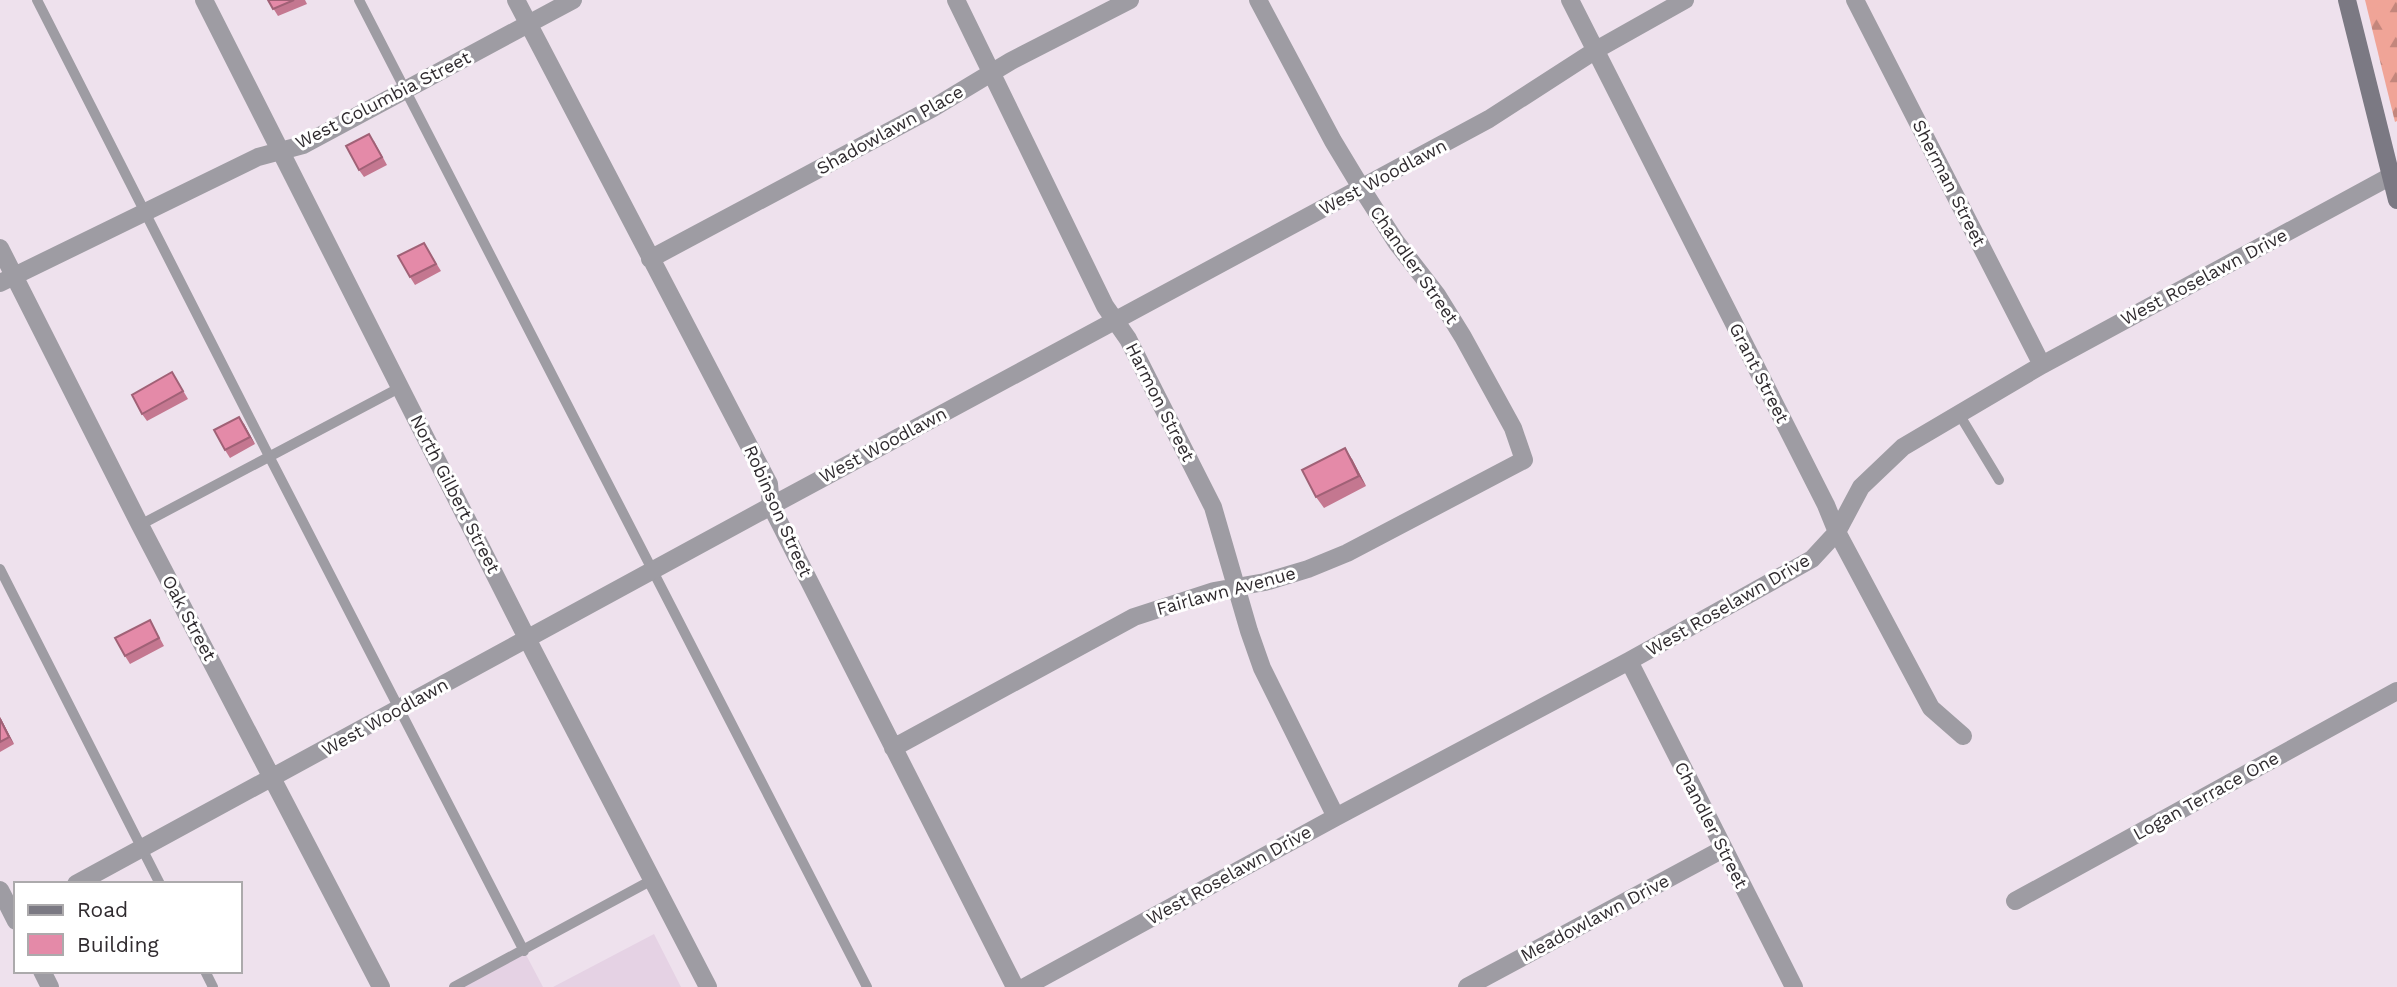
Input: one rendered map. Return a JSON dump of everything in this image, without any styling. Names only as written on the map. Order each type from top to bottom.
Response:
[{"type":"street","name":"North Gilbert Street","points":[[204,0],[527,638],[708,987]]},
{"type":"street","name":"Robinson Street","points":[[516,0],[769,484],[771,506],[1015,987]]},
{"type":"street","name":"West Columbia Street","points":[[7,279],[258,157],[303,145],[573,0]]},
{"type":"street","name":"Harmon Street","points":[[956,0],[1105,306],[1128,339],[1213,508],[1262,668],[1336,817]]},
{"type":"street","name":"Shadowlawn Place","points":[[650,259],[933,108],[992,72],[1130,0]]},
{"type":"street","name":"Chandler Street","points":[[1258,0],[1333,141],[1362,189],[1396,242],[1437,295],[1463,338],[1513,428],[1524,460]]},
{"type":"street","name":"Grant Street","points":[[1570,0],[1837,532],[1931,708],[1963,736]]},
{"type":"street","name":"West Woodlawn","points":[[80,882],[1115,320],[1362,189],[1489,119],[1596,50],[1685,0]]},
{"type":"street","name":"Sherman Street","points":[[1856,0],[2042,365]]},
{"type":"street","points":[[2347,0],[2397,200]]},
{"type":"street","name":"West Roselawn Drive","points":[[1025,987],[1336,817],[1629,662],[1812,559],[1837,532],[1861,487],[1903,447],[2042,365],[2391,176]]},
{"type":"street","name":"Oak Street","points":[[0,248],[7,279],[140,525],[381,987]]},
{"type":"street","name":"Fairlawn Avenue","points":[[893,748],[1133,617],[1214,591],[1265,582],[1308,569],[1347,553],[1524,460]]},
{"type":"street","name":"Chandler Street","points":[[1629,662],[1794,987]]},
{"type":"street","name":"Logan Terrace One","points":[[2015,901],[2397,691]]},
{"type":"street","name":"Meadowlawn Drive","points":[[1467,987],[1723,849]]},
{"type":"street","points":[[0,890],[11,920]]},
{"type":"lane","points":[[37,0],[524,951]]},
{"type":"lane","points":[[359,0],[867,987]]},
{"type":"lane","points":[[140,525],[401,387]]},
{"type":"lane","points":[[1959,414],[1999,480]]},
{"type":"lane","points":[[0,569],[159,882]]},
{"type":"lane","points":[[454,987],[652,880]]},
{"type":"shaded area","points":[[654,934],[681,987],[553,987]]},
{"type":"shaded area","points":[[524,951],[543,987],[454,987]]},
{"type":"green space","points":[[2365,0],[2397,0],[2395,122]]},
{"type":"building","points":[[268,0],[294,0],[273,9]]},
{"type":"building","points":[[369,134],[382,157],[359,170],[346,146]]},
{"type":"building","points":[[424,243],[436,264],[410,277],[398,256]]},
{"type":"building","points":[[172,372],[183,391],[142,414],[132,395]]},
{"type":"building","points":[[239,417],[250,437],[225,450],[214,430]]},
{"type":"building","points":[[1345,448],[1359,476],[1316,497],[1302,470]]},
{"type":"building","points":[[150,620],[159,638],[125,656],[115,638]]},
{"type":"building","points":[[0,719],[9,737],[0,742]]}]
